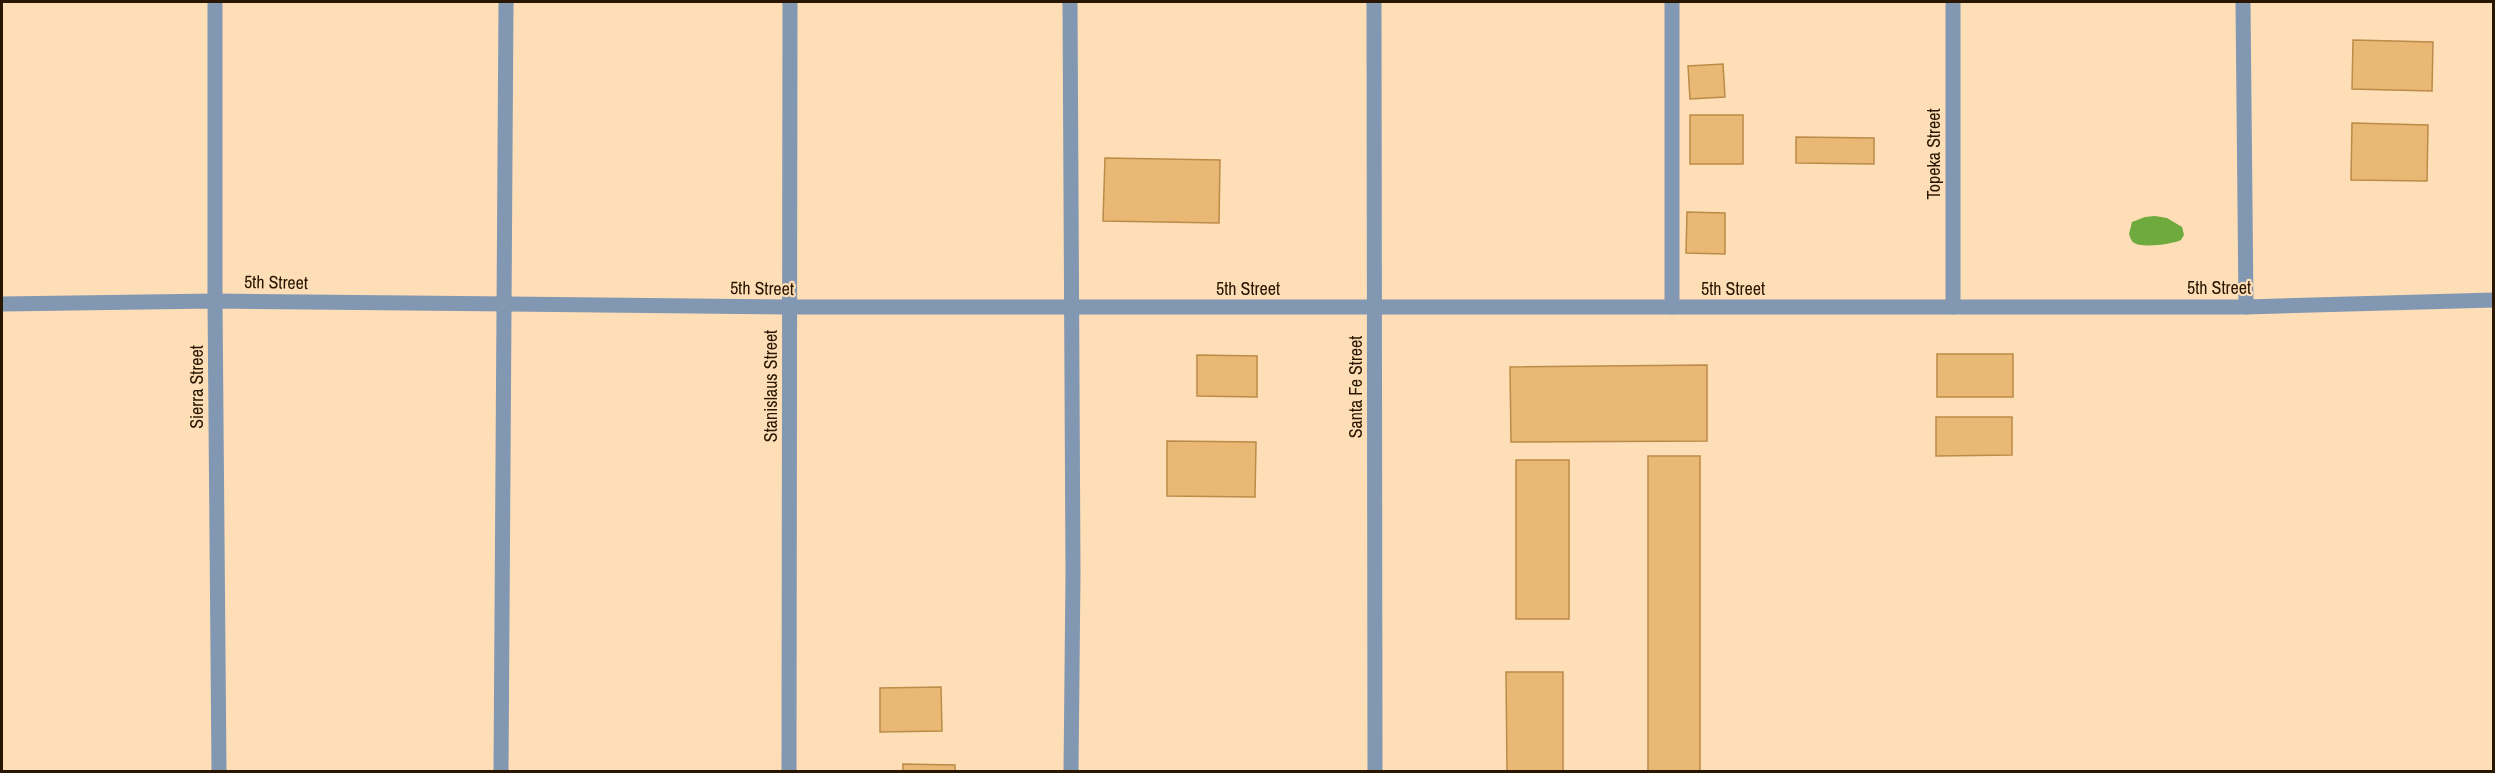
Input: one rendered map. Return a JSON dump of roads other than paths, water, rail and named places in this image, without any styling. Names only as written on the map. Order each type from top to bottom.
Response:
[{"type":"street","name":"Sierra Street","points":[[215,2],[219,771]]},
{"type":"street","points":[[501,771],[506,2]]},
{"type":"street","name":"Stanislaus Street","points":[[789,771],[790,2]]},
{"type":"street","points":[[1070,2],[1071,771]]},
{"type":"street","name":"Santa Fe Street","points":[[1374,2],[1375,771]]},
{"type":"street","points":[[1672,2],[1672,308]]},
{"type":"street","name":"Topeka Street","points":[[1953,2],[1953,307]]},
{"type":"street","points":[[2243,2],[2246,307]]},
{"type":"street","name":"5th Street","points":[[2,304],[215,301],[790,308],[1672,308],[2246,307],[2493,300]]}]
